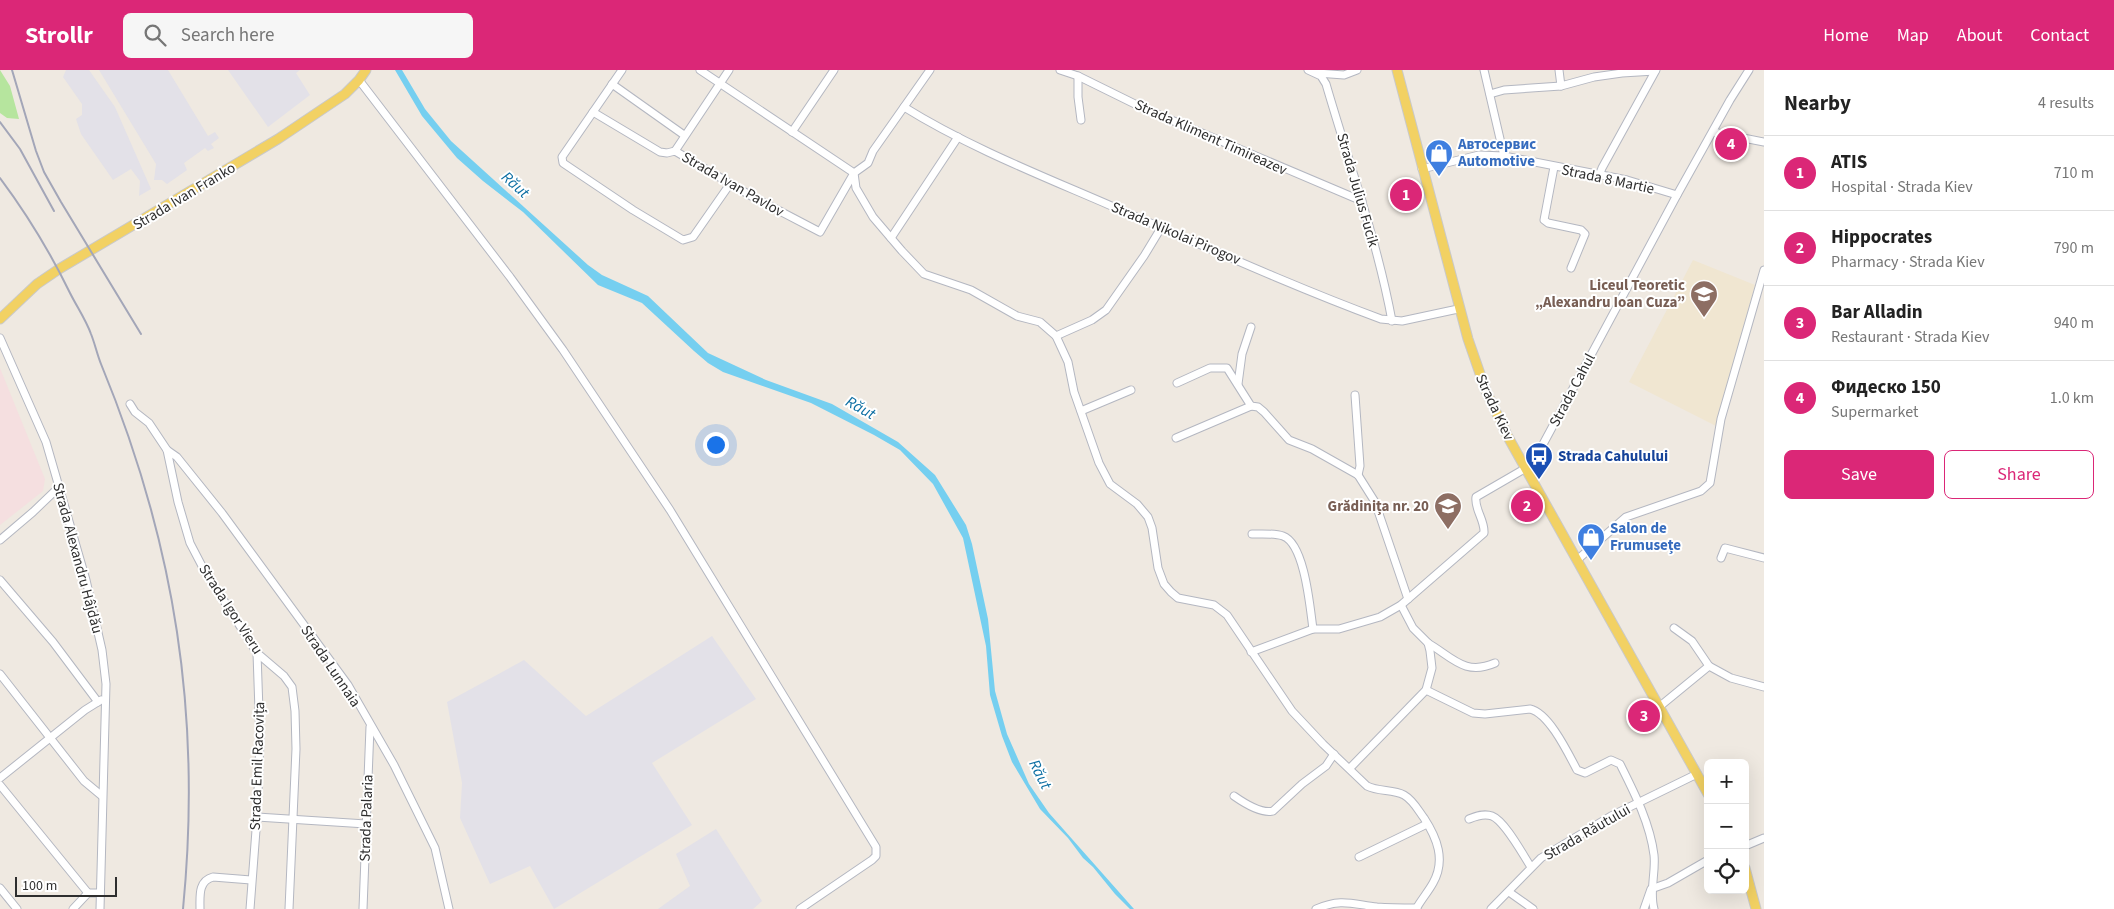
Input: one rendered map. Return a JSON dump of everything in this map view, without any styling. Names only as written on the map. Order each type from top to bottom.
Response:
[{"type":"main road","name":"Strada Ivan Franko","points":[[0,319],[40,282],[278,139],[332,103],[359,80],[366,70]]},
{"type":"main road","name":"Strada Kiev","points":[[1397,70],[1458,309],[1486,391],[1526,468],[1704,787]]},
{"type":"main road","points":[[1749,883],[1756,909]]},
{"type":"street","points":[[622,70],[562,160],[566,165],[683,240],[693,237],[730,184]]},
{"type":"street","points":[[700,70],[854,173]]},
{"type":"street","points":[[675,150],[729,70]]},
{"type":"street","points":[[792,132],[834,70]]},
{"type":"street","points":[[854,173],[868,163],[874,151],[930,70]]},
{"type":"street","name":"Strada Kliment Timireazev","points":[[1060,70],[1078,76],[1143,108],[1362,202]]},
{"type":"street","points":[[1311,71],[1344,74],[1358,70]]},
{"type":"street","points":[[1484,70],[1504,156]]},
{"type":"street","points":[[1559,70],[1561,86]]},
{"type":"street","name":"Strada Cahul","points":[[1251,652],[1312,629],[1332,630],[1380,617],[1401,605],[1484,533],[1484,522],[1476,502],[1476,497],[1526,468],[1541,448],[1677,195],[1749,70]]},
{"type":"street","name":"Strada Julius Fucik","points":[[1311,71],[1321,76],[1325,81],[1362,202],[1392,321]]},
{"type":"street","points":[[1490,94],[1504,90],[1561,86],[1594,76],[1655,71],[1599,176]]},
{"type":"street","points":[[1078,76],[1081,120]]},
{"type":"street","points":[[359,80],[510,277],[563,350],[670,510],[876,847],[876,856],[872,860],[800,909]]},
{"type":"street","name":"Strada Ivan Pavlov","points":[[612,84],[684,135]]},
{"type":"street","name":"Strada Nikolai Pirogov","points":[[904,106],[958,137],[1161,228],[1354,309],[1392,321],[1427,317],[1458,309]]},
{"type":"street","name":"Strada Ivan Pavlov","points":[[593,112],[660,152],[667,153],[675,150],[730,184],[815,231],[820,232],[854,173]]},
{"type":"street","points":[[1713,132],[1764,142]]},
{"type":"street","points":[[891,238],[958,137]]},
{"type":"street","name":"Strada 8 Martie","points":[[1422,169],[1479,155],[1504,156],[1627,180],[1677,195]]},
{"type":"street","points":[[1554,167],[1544,220],[1548,223],[1581,230],[1585,234],[1570,268]]},
{"type":"street","points":[[854,173],[860,195],[873,216],[924,274],[971,290],[1017,316],[1040,322],[1056,336],[1068,362],[1080,411],[1106,477],[1110,484],[1137,504],[1148,517],[1158,568],[1167,587],[1178,598],[1220,607],[1227,614],[1292,712],[1367,786],[1374,789],[1397,792],[1408,797],[1428,824],[1440,853],[1439,868],[1434,882],[1416,908],[1377,907],[1345,901],[1334,902],[1316,909]]},
{"type":"street","points":[[1056,336],[1092,320],[1106,310],[1161,228]]},
{"type":"street","points":[[1577,560],[1626,517],[1701,491],[1710,483],[1713,477],[1721,419],[1764,270]]},
{"type":"street","points":[[1238,384],[1242,354],[1251,327]]},
{"type":"street","name":"Strada Alexandru Hâjdău","points":[[0,338],[40,427],[73,532],[96,623],[105,668],[100,909]]},
{"type":"street","points":[[1177,383],[1210,368],[1226,368],[1238,384],[1250,406]]},
{"type":"street","points":[[1080,411],[1131,390]]},
{"type":"street","points":[[1355,395],[1360,466],[1358,475]]},
{"type":"street","name":"Strada Igor Vieru","points":[[130,404],[135,412],[148,423],[167,450],[178,502],[190,543],[205,572],[257,653],[284,676],[292,687],[296,748],[289,909]]},
{"type":"street","points":[[1176,438],[1250,406],[1258,407],[1289,440],[1312,449],[1358,475],[1375,502],[1408,599]]},
{"type":"street","name":"Strada Lunnaia","points":[[167,450],[177,457],[258,561],[348,685],[394,766],[435,848],[449,909]]},
{"type":"street","points":[[0,540],[34,512],[58,488]]},
{"type":"street","points":[[1252,534],[1284,536],[1295,547],[1306,584],[1312,629]]},
{"type":"street","points":[[1720,558],[1725,548],[1764,558]]},
{"type":"street","points":[[0,580],[53,642],[98,702]]},
{"type":"street","points":[[1401,605],[1417,634],[1467,668],[1482,668],[1495,663]]},
{"type":"street","points":[[1674,628],[1692,641],[1709,666],[1731,678],[1764,687]]},
{"type":"street","points":[[1350,768],[1426,690],[1432,668],[1428,643]]},
{"type":"street","name":"Strada Emil Racovița","points":[[250,909],[257,817],[260,740],[257,653]]},
{"type":"street","points":[[1659,707],[1709,666]]},
{"type":"street","points":[[0,674],[84,781],[102,796]]},
{"type":"street","points":[[1426,690],[1461,708],[1479,714],[1536,710],[1554,731],[1577,770],[1585,772],[1611,760],[1620,764],[1649,831],[1654,855],[1652,889],[1654,909]]},
{"type":"street","points":[[0,778],[85,710],[105,697]]},
{"type":"street","name":"Strada Palaria","points":[[363,909],[370,726]]},
{"type":"street","points":[[1234,796],[1260,810],[1274,811],[1302,784],[1326,766],[1334,754]]},
{"type":"street","name":"Strada Răutului","points":[[1491,909],[1541,858],[1576,836],[1638,802],[1697,774]]},
{"type":"street","points":[[0,784],[88,894]]},
{"type":"street","points":[[1469,819],[1479,814],[1487,814],[1498,819],[1531,867]]},
{"type":"street","points":[[257,817],[366,824]]},
{"type":"street","points":[[1359,857],[1428,824]]},
{"type":"street","points":[[1749,844],[1764,838]]},
{"type":"street","points":[[1644,909],[1652,889],[1704,862]]},
{"type":"street","points":[[200,909],[201,890],[203,882],[207,878],[251,880]]},
{"type":"street","points":[[0,888],[18,909]]},
{"type":"street","points":[[73,909],[88,894],[100,892]]},
{"type":"street","points":[[1509,892],[1534,909]]},
{"type":"shaded area","points":[[66,70],[89,70],[115,107],[151,189],[139,196],[140,181],[131,169],[113,180],[81,134],[76,119],[82,115],[82,104],[63,77]]},
{"type":"shaded area","points":[[99,70],[168,70],[208,136],[215,132],[219,138],[211,144],[214,148],[208,151],[205,148],[184,163],[187,170],[167,184],[162,180],[154,180],[156,164]]},
{"type":"shaded area","points":[[228,70],[300,70],[296,73],[310,95],[268,127]]},
{"type":"shaded area","name":"Liceul Teoretic „Alexandru Ioan Cuza”","points":[[1693,260],[1755,285],[1716,426],[1629,382]]},
{"type":"shaded area","points":[[0,368],[45,479],[43,491],[0,525]]},
{"type":"shaded area","points":[[712,636],[756,699],[652,763],[692,825],[554,909],[530,866],[490,884],[460,818],[462,783],[447,702],[524,660],[586,716]]},
{"type":"shaded area","points":[[716,829],[762,901],[753,909],[658,909],[690,886],[676,854]]},
{"type":"green space","points":[[0,70],[10,86],[19,119],[7,118],[0,113]]},
{"type":"water","points":[[395,70],[402,70],[425,109],[451,141],[588,265],[602,275],[648,296],[708,353],[766,380],[832,404],[898,442],[935,475],[966,525],[972,544],[988,619],[995,691],[1007,734],[1029,784],[1049,813],[1134,909],[1130,909],[1115,894],[1068,838],[1040,809],[1012,762],[990,695],[986,646],[963,538],[933,484],[900,450],[811,403],[723,372],[708,363],[642,303],[598,285],[523,212],[457,158],[422,116]]},
{"type":"railway","points":[[12,70],[44,172],[141,334]]},
{"type":"railway","points":[[0,122],[20,149],[54,211]]},
{"type":"railway","points":[[0,178],[29,219],[89,329],[127,431],[148,498],[164,564],[177,631],[185,699],[189,768],[188,838],[183,909]]},
{"type":"place","name":"Фидеско 150","points":[[1731,144]]},
{"type":"place","name":"Автосервис Automotive","points":[[1439,177]]},
{"type":"place","name":"ATIS","points":[[1406,195]]},
{"type":"place","name":"Liceul Teoretic „Alexandru Ioan Cuza”","points":[[1704,318]]},
{"type":"place","name":"Strada Cahulului","points":[[1539,480]]},
{"type":"place","name":"Hippocrates","points":[[1527,506]]},
{"type":"place","name":"Grădinița nr. 20","points":[[1448,530]]},
{"type":"place","name":"Salon de Frumusețe","points":[[1591,561]]},
{"type":"place","name":"Bar Alladin","points":[[1644,716]]},
{"type":"water label","name":"Răut","points":[[516,184]]},
{"type":"water label","name":"Răut","points":[[861,407]]},
{"type":"water label","name":"Răut","points":[[1041,774]]}]
